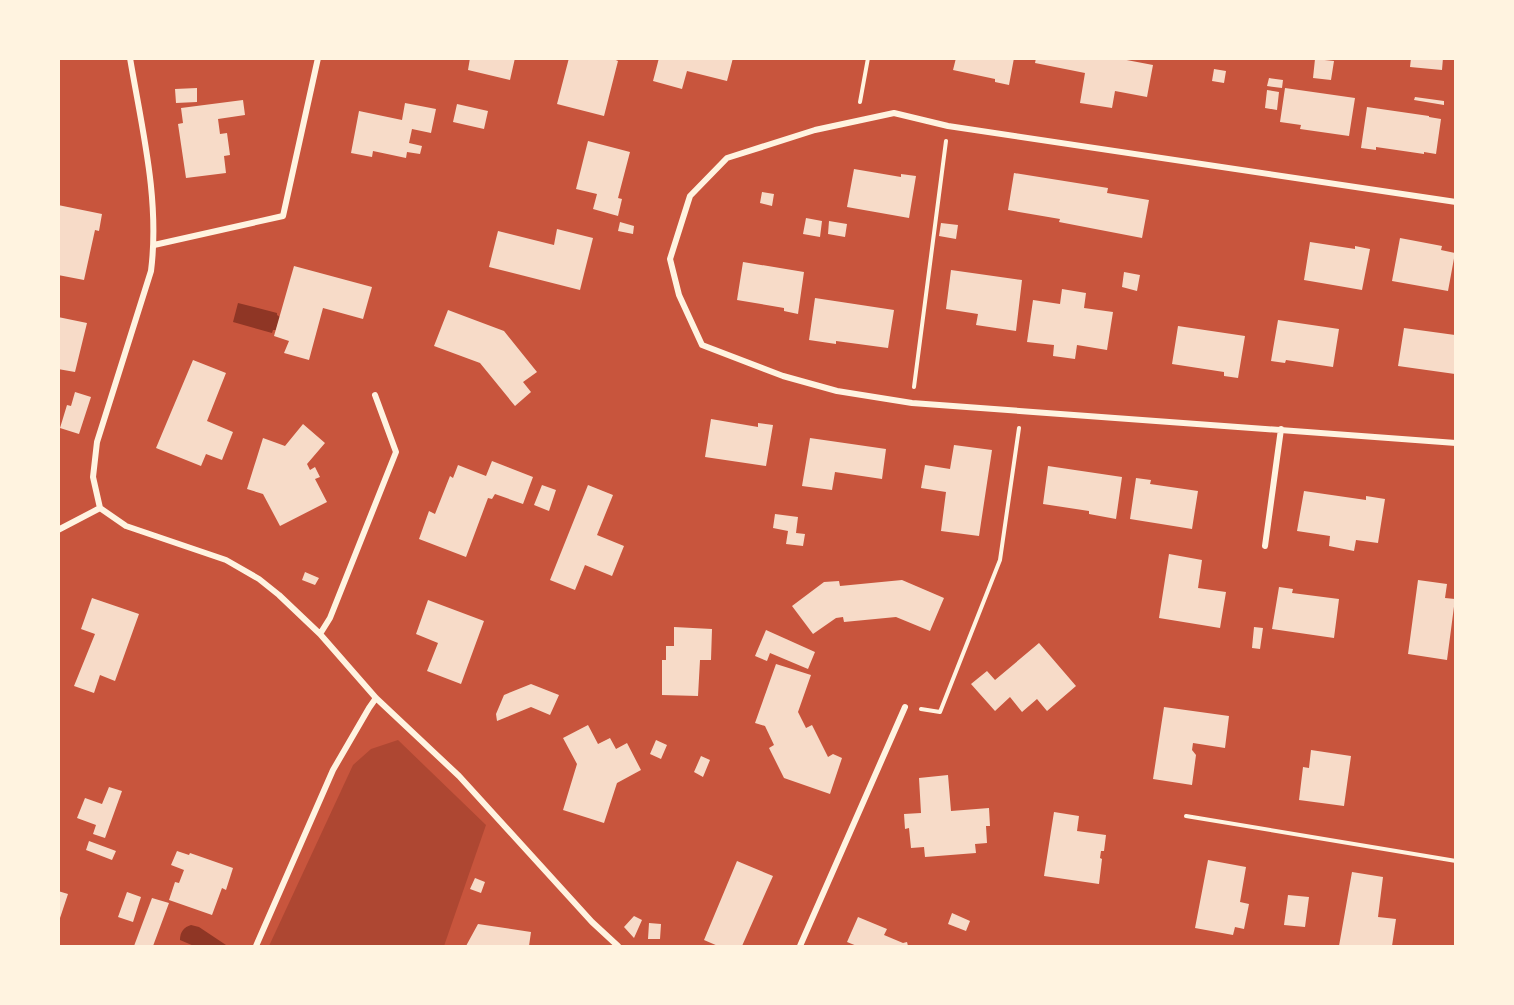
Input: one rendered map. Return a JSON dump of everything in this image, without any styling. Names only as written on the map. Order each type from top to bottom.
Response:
[{"type":"street","points":[[130,58],[152,188],[154,245],[151,271],[98,442],[93,477],[100,508],[126,526],[226,560],[259,579],[279,595],[320,634],[376,698],[459,776],[592,922],[618,946]]},
{"type":"street","points":[[154,245],[283,216],[318,58]]},
{"type":"street","points":[[1455,202],[948,126],[894,113],[814,130],[727,158],[690,196],[670,259],[679,295],[702,345],[783,376],[837,392],[912,403],[1455,443]]},
{"type":"street","points":[[320,634],[330,618],[396,452],[375,395]]},
{"type":"street","points":[[1265,546],[1281,429]]},
{"type":"street","points":[[58,530],[100,508]]},
{"type":"street","points":[[256,946],[333,770],[376,698]]},
{"type":"street","points":[[800,946],[905,707]]},
{"type":"path","points":[[857,120],[868,58]]},
{"type":"path","points":[[912,403],[948,126]]},
{"type":"path","points":[[905,707],[940,712],[1000,560],[1022,410]]},
{"type":"path","points":[[1186,816],[1455,861]]},
{"type":"shaded area","points":[[238,303],[277,313],[280,317],[276,330],[272,333],[233,322]]},
{"type":"shaded area","points":[[398,740],[486,825],[444,946],[269,946],[353,765],[371,749]]},
{"type":"shaded area","points":[[191,925],[199,927],[226,945],[194,946],[180,940],[183,930]]},
{"type":"building","points":[[470,58],[515,58],[510,80],[468,70]]},
{"type":"building","points":[[569,58],[611,58],[618,61],[604,116],[557,104]]},
{"type":"building","points":[[659,58],[733,58],[727,81],[687,71],[682,89],[653,81]]},
{"type":"building","points":[[956,58],[1014,58],[1009,85],[995,82],[995,79],[953,70]]},
{"type":"building","points":[[1036,58],[1116,58],[1153,65],[1147,97],[1115,91],[1112,108],[1080,103],[1085,73],[1035,63]]},
{"type":"building","points":[[1411,58],[1443,58],[1442,70],[1410,67]]},
{"type":"building","points":[[1315,59],[1334,61],[1331,80],[1313,78]]},
{"type":"building","points":[[1214,69],[1226,71],[1224,83],[1212,81]]},
{"type":"building","points":[[1269,78],[1283,80],[1282,88],[1267,86]]},
{"type":"building","points":[[197,88],[197,102],[176,103],[175,89]]},
{"type":"building","points":[[1285,88],[1355,98],[1349,136],[1300,129],[1301,125],[1280,122]]},
{"type":"building","points":[[1267,90],[1279,92],[1277,110],[1265,108]]},
{"type":"building","points":[[1415,97],[1444,101],[1444,105],[1414,100]]},
{"type":"building","points":[[243,100],[245,115],[218,119],[220,134],[227,133],[230,155],[224,156],[226,173],[186,178],[178,124],[183,123],[181,108]]},
{"type":"building","points":[[405,103],[436,109],[431,133],[412,129],[409,143],[422,146],[420,154],[407,152],[406,158],[373,151],[372,157],[351,153],[359,111],[402,120]]},
{"type":"building","points":[[457,104],[488,111],[484,129],[453,122]]},
{"type":"building","points":[[1367,107],[1441,119],[1436,154],[1376,147],[1376,150],[1361,148]]},
{"type":"building","points":[[588,141],[630,152],[618,198],[622,199],[618,216],[593,209],[597,194],[576,189]]},
{"type":"building","points":[[854,169],[901,177],[901,174],[916,176],[909,218],[847,207]]},
{"type":"building","points":[[1014,173],[1108,188],[1107,193],[1149,200],[1142,238],[1059,222],[1060,219],[1008,210]]},
{"type":"building","points":[[762,192],[774,194],[772,206],[760,203]]},
{"type":"building","points":[[58,205],[102,214],[99,231],[95,230],[84,280],[58,275]]},
{"type":"building","points":[[806,218],[822,221],[820,237],[803,234]]},
{"type":"building","points":[[829,221],[847,224],[845,237],[828,234]]},
{"type":"building","points":[[620,222],[634,226],[633,234],[618,231]]},
{"type":"building","points":[[941,223],[958,225],[956,239],[939,236]]},
{"type":"building","points":[[557,229],[593,238],[580,290],[489,267],[498,231],[554,245]]},
{"type":"building","points":[[1400,238],[1442,246],[1441,250],[1455,253],[1448,291],[1392,281]]},
{"type":"building","points":[[1310,242],[1370,249],[1362,290],[1304,280]]},
{"type":"building","points":[[743,262],[804,272],[798,314],[784,311],[784,308],[737,300]]},
{"type":"building","points":[[294,266],[372,287],[363,319],[323,308],[309,360],[284,353],[289,341],[274,336]]},
{"type":"building","points":[[951,270],[1022,280],[1016,331],[976,325],[978,314],[946,309]]},
{"type":"building","points":[[1124,272],[1140,275],[1137,291],[1122,287]]},
{"type":"building","points":[[1062,289],[1086,293],[1084,308],[1113,312],[1107,350],[1077,345],[1075,359],[1053,356],[1054,345],[1027,342],[1033,300],[1060,304]]},
{"type":"building","points":[[815,298],[894,310],[888,348],[809,340]]},
{"type":"building","points":[[448,310],[504,331],[537,372],[523,382],[531,392],[515,406],[480,363],[434,346]]},
{"type":"building","points":[[58,317],[87,323],[75,372],[58,369]]},
{"type":"building","points":[[1278,320],[1339,329],[1333,367],[1286,360],[1285,363],[1271,361]]},
{"type":"building","points":[[1178,326],[1245,336],[1238,378],[1224,376],[1224,372],[1172,364]]},
{"type":"building","points":[[1404,328],[1455,335],[1455,374],[1398,366]]},
{"type":"building","points":[[193,360],[226,373],[207,421],[233,432],[222,460],[206,454],[201,466],[156,448]]},
{"type":"building","points":[[75,392],[91,397],[79,434],[60,428],[67,405],[71,406]]},
{"type":"building","points":[[711,419],[758,427],[758,423],[773,425],[766,466],[705,457]]},
{"type":"building","points":[[303,424],[325,443],[307,464],[310,470],[315,467],[320,477],[315,479],[327,502],[280,526],[263,494],[247,489],[263,438],[285,446]]},
{"type":"building","points":[[810,438],[886,449],[882,479],[835,472],[832,490],[802,486]]},
{"type":"building","points":[[954,445],[992,450],[979,536],[941,531],[946,492],[921,488],[925,465],[950,469]]},
{"type":"building","points":[[492,461],[533,477],[523,504],[495,494],[492,499],[488,498],[466,557],[419,539],[429,511],[435,514],[450,476],[453,478],[458,465],[486,476]]},
{"type":"building","points":[[1048,466],[1122,477],[1116,519],[1089,514],[1089,511],[1043,504]]},
{"type":"building","points":[[1136,478],[1151,480],[1150,484],[1198,491],[1192,529],[1130,519]]},
{"type":"building","points":[[542,485],[556,490],[549,511],[534,505]]},
{"type":"building","points":[[588,485],[613,495],[597,535],[624,546],[612,576],[585,565],[575,590],[550,580]]},
{"type":"building","points":[[1304,491],[1366,500],[1366,496],[1385,499],[1378,543],[1356,540],[1354,551],[1329,546],[1330,536],[1297,531]]},
{"type":"building","points":[[775,514],[798,517],[796,533],[805,534],[803,546],[786,544],[788,531],[773,528]]},
{"type":"building","points":[[1169,554],[1202,560],[1198,588],[1226,592],[1220,628],[1159,618]]},
{"type":"building","points":[[305,572],[319,578],[315,585],[302,580]]},
{"type":"building","points":[[902,580],[944,598],[930,631],[896,617],[844,622],[843,617],[836,618],[813,634],[792,606],[824,582],[839,581],[840,586]]},
{"type":"building","points":[[1418,580],[1447,584],[1445,598],[1455,599],[1447,660],[1408,654]]},
{"type":"building","points":[[1279,587],[1293,589],[1292,593],[1339,599],[1334,638],[1272,629]]},
{"type":"building","points":[[92,598],[139,614],[115,681],[100,675],[94,693],[74,686],[95,634],[81,629]]},
{"type":"building","points":[[428,600],[484,621],[461,684],[427,671],[438,643],[416,634]]},
{"type":"building","points":[[674,627],[712,629],[711,660],[700,660],[698,696],[662,695],[662,660],[666,660],[666,646],[674,646]]},
{"type":"building","points":[[1254,627],[1263,628],[1260,649],[1252,648]]},
{"type":"building","points":[[766,630],[815,652],[808,669],[770,653],[767,661],[755,656]]},
{"type":"building","points":[[1039,643],[1076,686],[1047,711],[1037,699],[1022,712],[1010,697],[995,711],[971,684],[987,671],[995,680]]},
{"type":"building","points":[[776,664],[811,675],[798,712],[806,728],[812,725],[828,757],[833,754],[842,758],[830,794],[784,778],[769,748],[774,745],[765,726],[755,723]]},
{"type":"building","points":[[531,684],[559,695],[550,715],[531,707],[497,721],[496,714],[504,695]]},
{"type":"building","points":[[1164,707],[1229,716],[1225,748],[1193,743],[1192,750],[1196,755],[1192,785],[1153,779]]},
{"type":"building","points":[[588,725],[598,744],[610,738],[616,749],[627,743],[641,770],[617,783],[604,823],[563,810],[577,764],[563,738]]},
{"type":"building","points":[[656,740],[667,745],[661,759],[650,754]]},
{"type":"building","points":[[1311,750],[1351,756],[1344,806],[1299,800],[1303,767],[1309,768]]},
{"type":"building","points":[[701,756],[710,760],[703,777],[694,772]]},
{"type":"building","points":[[948,775],[951,811],[989,808],[990,826],[986,826],[987,843],[975,844],[976,853],[925,857],[924,847],[911,848],[909,828],[905,829],[904,814],[921,813],[919,778]]},
{"type":"building","points":[[109,787],[122,791],[105,838],[93,834],[96,825],[77,818],[85,798],[102,804]]},
{"type":"building","points":[[1054,812],[1079,816],[1077,831],[1106,835],[1104,851],[1101,851],[1100,858],[1102,859],[1099,884],[1044,876]]},
{"type":"building","points":[[89,841],[116,851],[112,860],[86,850]]},
{"type":"building","points":[[177,851],[189,855],[190,853],[233,868],[226,890],[222,888],[212,915],[169,900],[175,882],[179,883],[184,870],[171,865]]},
{"type":"building","points":[[1208,860],[1246,867],[1240,902],[1249,904],[1244,929],[1235,927],[1233,935],[1195,928]]},
{"type":"building","points":[[737,861],[773,876],[742,946],[718,946],[704,940]]},
{"type":"building","points":[[1352,872],[1383,877],[1378,917],[1396,919],[1392,946],[1339,946]]},
{"type":"building","points":[[475,878],[485,882],[481,893],[470,889]]},
{"type":"building","points":[[58,891],[68,894],[59,921],[58,921]]},
{"type":"building","points":[[127,892],[141,897],[133,922],[118,917]]},
{"type":"building","points":[[1288,895],[1309,897],[1305,927],[1284,925]]},
{"type":"building","points":[[152,898],[169,903],[153,946],[134,946]]},
{"type":"building","points":[[952,913],[970,921],[966,931],[948,924]]},
{"type":"building","points":[[634,916],[642,920],[634,938],[624,927]]},
{"type":"building","points":[[858,917],[887,929],[884,935],[903,943],[907,942],[908,946],[857,946],[847,942]]},
{"type":"building","points":[[649,923],[661,924],[660,939],[648,939]]},
{"type":"building","points":[[478,924],[531,932],[529,946],[466,946]]}]
